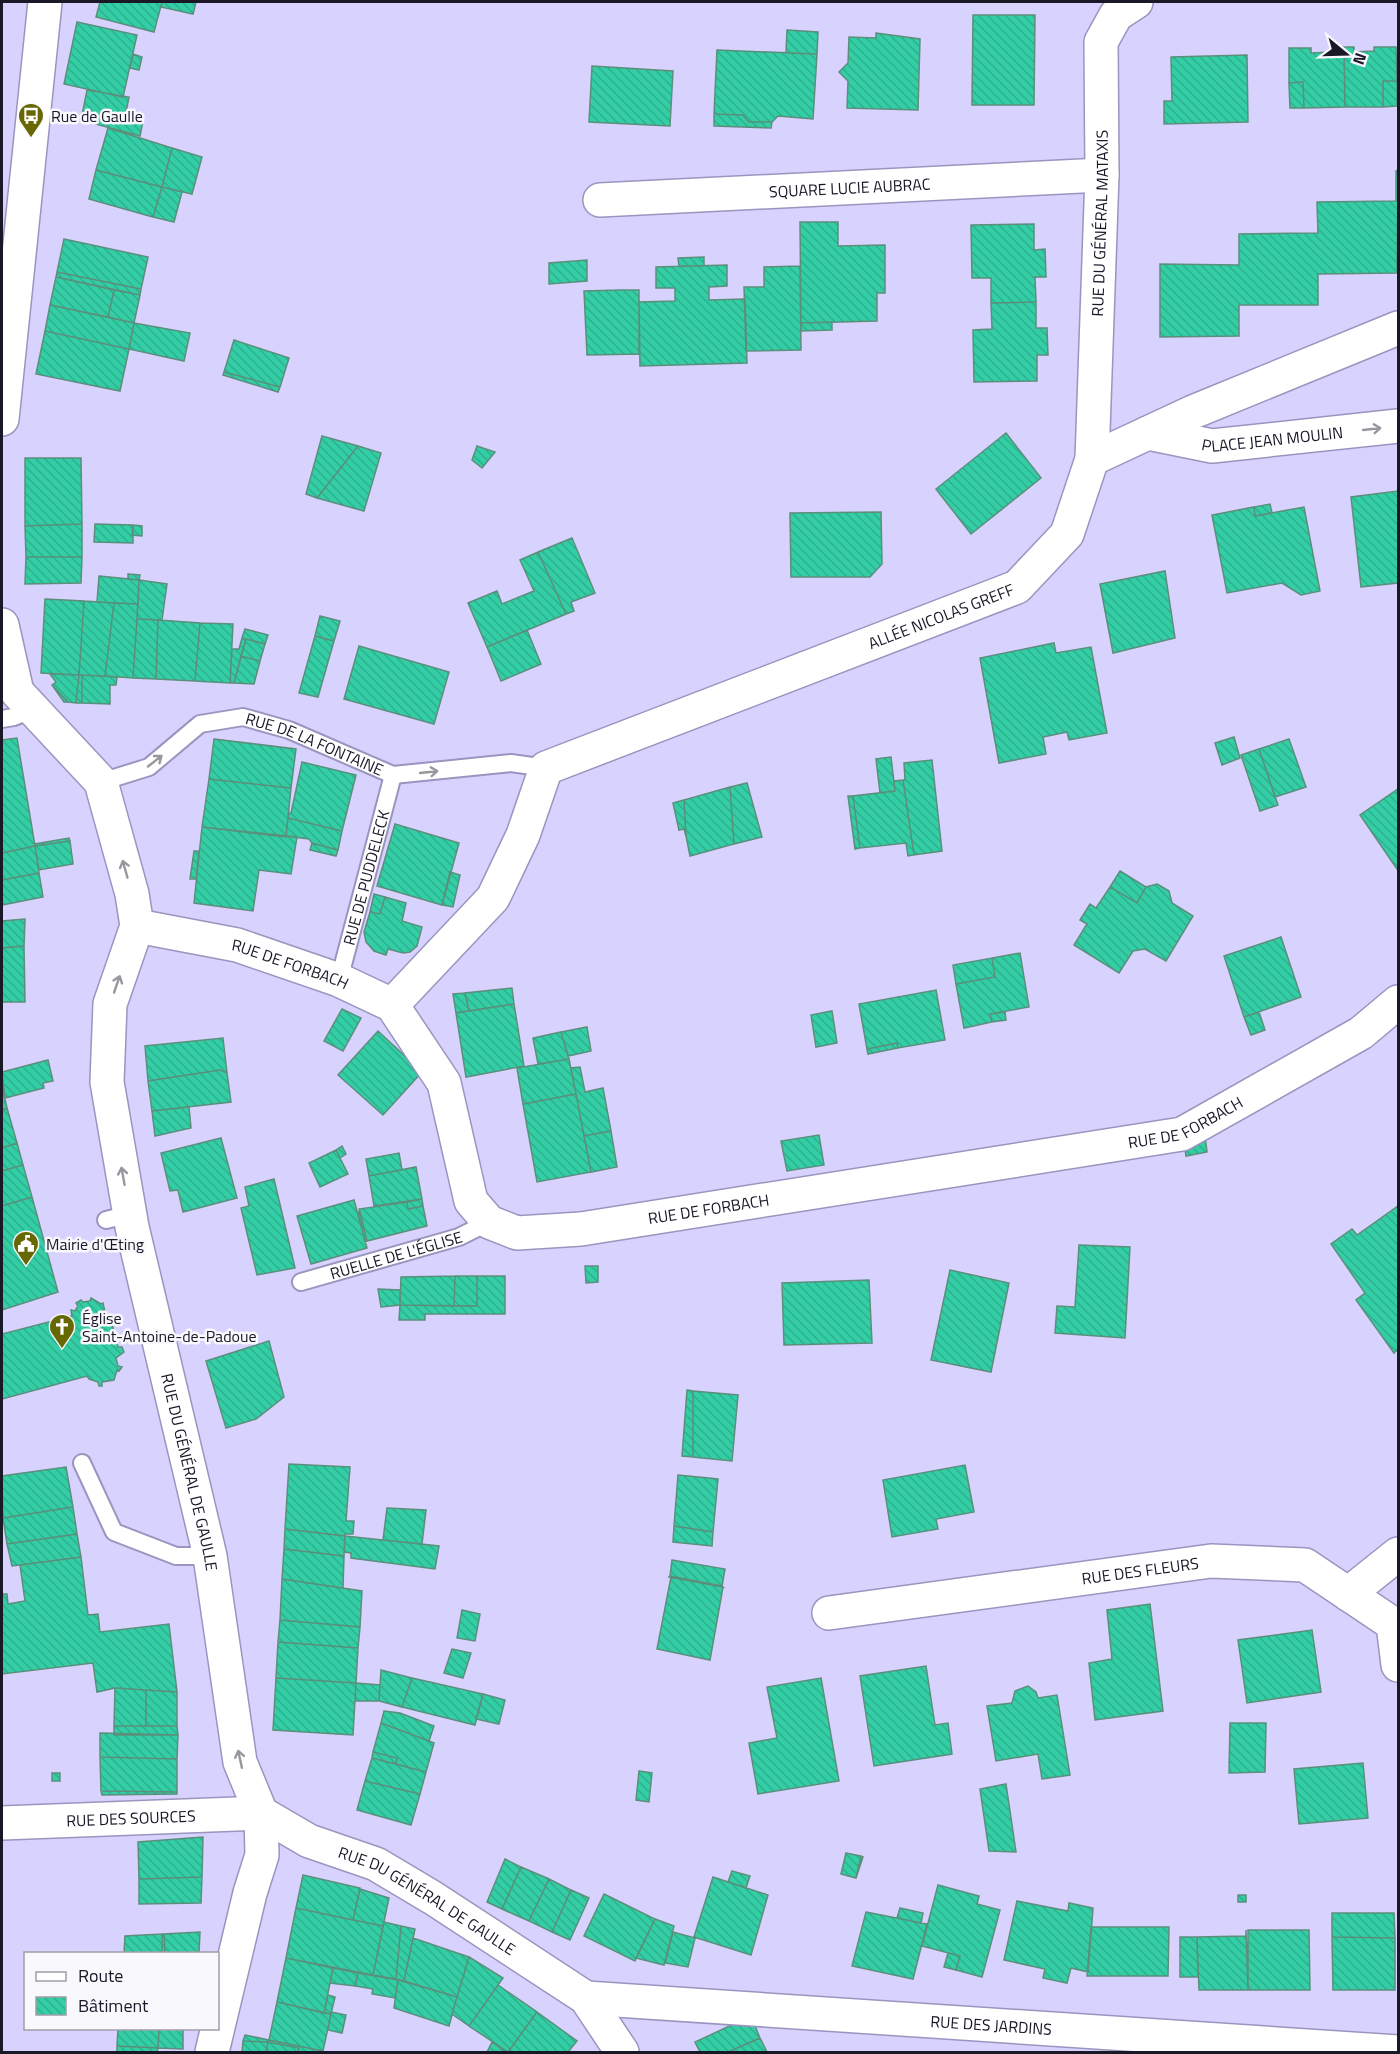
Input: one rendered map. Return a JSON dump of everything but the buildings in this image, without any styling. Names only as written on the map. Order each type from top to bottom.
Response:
[{"type":"street","points":[[2,419],[45,2]]},
{"type":"street","name":"RUE DU GÉNÉRAL MATAXIS","points":[[1092,459],[1102,175],[1101,42],[1116,15],[1136,2]]},
{"type":"street","name":"SQUARE LUCIE AUBRAC","points":[[600,200],[1102,175]]},
{"type":"street","points":[[1092,459],[1193,412],[1398,328]]},
{"type":"street","name":"PLACE JEAN MOULIN","points":[[1148,433],[1212,446],[1398,426]]},
{"type":"street","name":"ALLÉE NICOLAS GREFF","points":[[546,768],[1017,587],[1067,534],[1092,459]]},
{"type":"street","name":"RUE DU GÉNÉRAL DE GAULLE","points":[[2,625],[17,692],[101,782],[132,894],[137,926],[110,1004],[107,1082],[118,1217],[210,1556],[240,1762],[261,1813],[309,1842],[376,1864],[433,1898],[586,1998],[622,2052]]},
{"type":"street","points":[[489,1222],[471,1201],[444,1083],[392,1005],[493,898],[523,835],[546,768]]},
{"type":"street","name":"RUE DE FORBACH","points":[[137,926],[237,945],[339,980],[392,1005]]},
{"type":"street","name":"RUE DE FORBACH","points":[[489,1222],[517,1233],[581,1229],[1182,1134],[1361,1034],[1398,1002]]},
{"type":"street","points":[[1348,1594],[1398,1554]]},
{"type":"street","name":"RUE DES FLEURS","points":[[829,1613],[1211,1561],[1305,1565],[1393,1624],[1398,1665]]},
{"type":"street","points":[[219,2023],[250,1893],[262,1855],[261,1813]]},
{"type":"street","name":"RUE DES SOURCES","points":[[2,1823],[261,1813]]},
{"type":"street","name":"RUE DES JARDINS","points":[[586,1998],[1398,2052]]},
{"type":"street","points":[[212,2052],[217,2030]]},
{"type":"lane","points":[[2,719],[33,709]]},
{"type":"lane","name":"RUE DE LA FONTAINE","points":[[101,782],[149,767],[200,724],[243,717],[289,730],[393,776],[511,763],[546,768]]},
{"type":"lane","name":"RUE DE PUDDELECK","points":[[339,980],[393,776]]},
{"type":"lane","name":"RUELLE DE L'ÉGLISE","points":[[301,1282],[459,1237],[489,1222]]},
{"type":"lane","points":[[82,1463],[114,1532],[176,1556],[210,1556]]},
{"type":"place","name":"Rue de Gaulle","points":[[31,139]]},
{"type":"place","name":"Mairie d'Œting","points":[[26,1267]]},
{"type":"place","name":"Église Saint-Antoine-de-Padoue","points":[[62,1350]]}]
